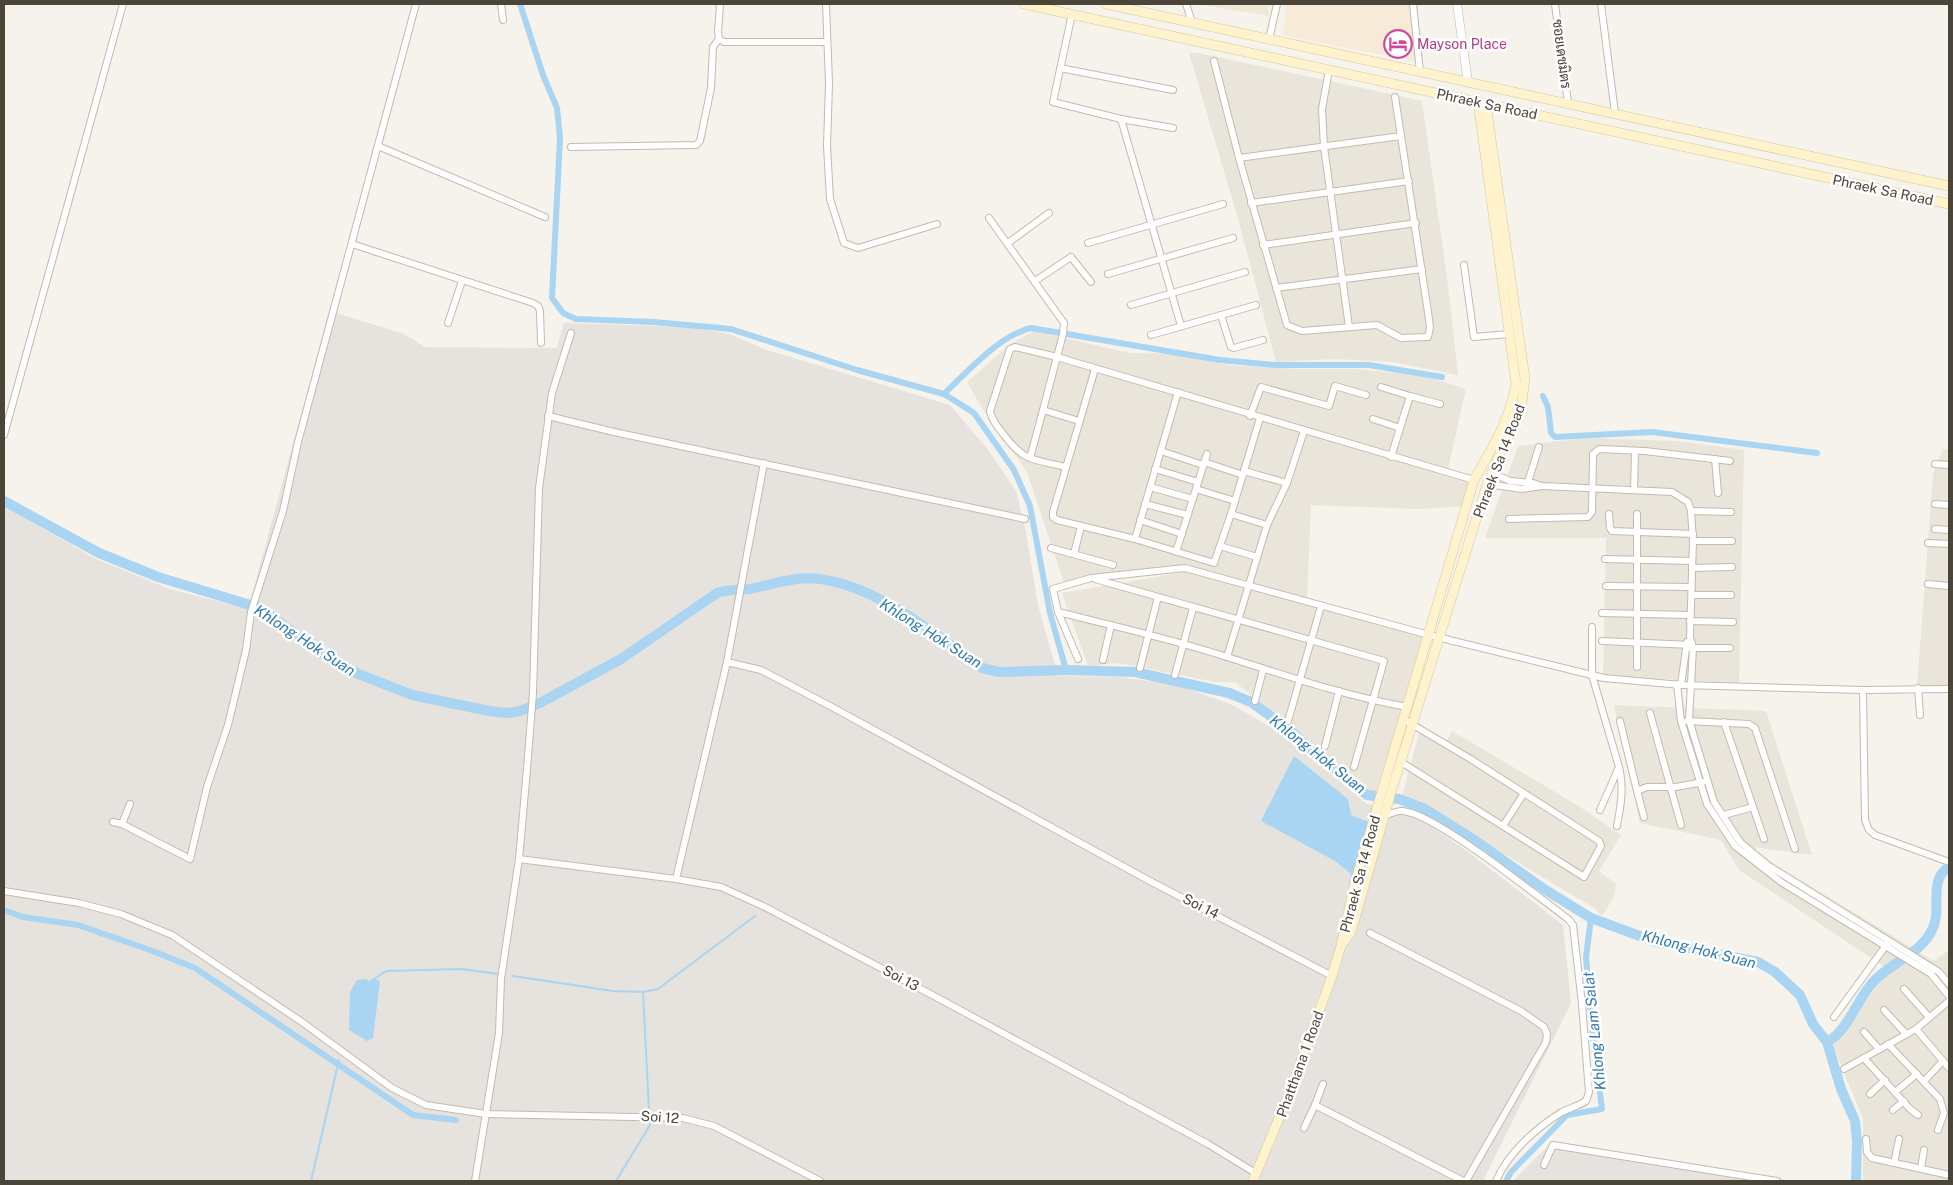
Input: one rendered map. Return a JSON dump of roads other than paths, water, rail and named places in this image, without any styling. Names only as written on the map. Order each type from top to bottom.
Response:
[{"type":"main road","name":"Phraek Sa Road","points":[[1024,4],[1949,204]]},
{"type":"main road","name":"Phraek Sa Road","points":[[1106,4],[1949,186]]},
{"type":"main road","name":"Phraek Sa 14 Road","points":[[1341,946],[1354,886],[1383,812],[1403,719],[1474,480],[1514,400],[1516,383],[1482,103]]},
{"type":"main road","name":"Phraek Sa 14 Road","points":[[1389,784],[1401,762],[1487,484],[1518,416],[1522,402],[1525,379],[1482,103]]},
{"type":"main road","points":[[1772,165],[1776,148]]},
{"type":"main road","points":[[1480,469],[1493,473]]},
{"type":"main road","points":[[1470,493],[1483,497]]},
{"type":"main road","name":"Phatthana 1 Road","points":[[1255,1178],[1290,1094],[1341,946]]},
{"type":"street","points":[[4,435],[123,4]]},
{"type":"street","points":[[113,822],[122,824],[190,860],[207,787],[228,725],[246,650],[251,612],[286,499],[298,442],[416,4]]},
{"type":"street","points":[[501,4],[503,20]]},
{"type":"street","points":[[720,4],[718,32],[720,39],[724,42],[826,42]]},
{"type":"street","points":[[826,4],[826,42],[830,83],[827,146],[830,198],[844,243],[858,248],[937,224]]},
{"type":"street","points":[[1186,4],[1192,22]]},
{"type":"street","points":[[1269,39],[1277,4]]},
{"type":"street","points":[[1413,4],[1420,72]]},
{"type":"street","points":[[1457,4],[1468,82]]},
{"type":"street","name":"ซอยเดชมิตร","points":[[1555,4],[1568,104]]},
{"type":"street","points":[[1601,4],[1615,113]]},
{"type":"street","points":[[1072,14],[1053,102],[1121,119],[1174,128]]},
{"type":"street","points":[[571,147],[696,145],[700,141],[711,88],[713,47],[720,39]]},
{"type":"street","points":[[1214,61],[1286,325],[1302,331],[1377,325],[1401,338],[1428,337],[1430,327],[1416,223],[1395,97]]},
{"type":"street","points":[[1060,68],[1173,90]]},
{"type":"street","points":[[1329,70],[1322,109],[1324,147],[1349,327]]},
{"type":"street","points":[[1121,119],[1180,326]]},
{"type":"street","points":[[1239,158],[1401,136]]},
{"type":"street","points":[[378,146],[545,216]]},
{"type":"street","points":[[1252,203],[1409,181]]},
{"type":"street","points":[[1088,243],[1223,204]]},
{"type":"street","points":[[1008,243],[1050,213]]},
{"type":"street","points":[[990,218],[1064,323],[1057,357],[1030,458]]},
{"type":"street","points":[[1264,245],[1416,223]]},
{"type":"street","points":[[1108,274],[1233,238]]},
{"type":"street","points":[[352,244],[538,306],[541,343]]},
{"type":"street","points":[[1035,281],[1071,256],[1091,282]]},
{"type":"street","points":[[1464,265],[1474,337],[1509,334]]},
{"type":"street","points":[[1276,288],[1422,269]]},
{"type":"street","points":[[1131,306],[1245,272]]},
{"type":"street","points":[[448,323],[462,281]]},
{"type":"street","points":[[1151,335],[1256,305]]},
{"type":"street","points":[[1221,315],[1231,347],[1234,348],[1263,340]]},
{"type":"street","points":[[475,1181],[499,1033],[501,979],[519,860],[532,721],[538,497],[555,377],[571,333]]},
{"type":"street","points":[[1066,467],[1030,458],[1016,452],[992,419],[990,411],[1010,349],[1014,347],[1057,357],[1178,392],[1250,416],[1474,480]]},
{"type":"street","points":[[1095,368],[1053,517],[1082,526],[1135,539],[1214,563],[1232,514],[1260,418]]},
{"type":"street","points":[[1250,416],[1261,387],[1329,406],[1336,386],[1366,395]]},
{"type":"street","points":[[1381,387],[1440,404]]},
{"type":"street","points":[[1135,539],[1178,392]]},
{"type":"street","points":[[1391,457],[1410,396]]},
{"type":"street","points":[[1043,410],[1079,421]]},
{"type":"street","points":[[548,416],[614,432],[764,462],[1025,519]]},
{"type":"street","points":[[1373,419],[1400,428]]},
{"type":"street","points":[[1227,657],[1267,525],[1287,483],[1304,431]]},
{"type":"street","points":[[1527,486],[1538,448]]},
{"type":"street","points":[[1160,451],[1204,464],[1287,483]]},
{"type":"street","points":[[1509,519],[1588,517],[1592,512],[1592,459],[1596,451],[1635,451],[1730,461]]},
{"type":"street","points":[[1634,490],[1635,451]]},
{"type":"street","points":[[1176,552],[1207,454]]},
{"type":"street","points":[[1715,459],[1718,493]]},
{"type":"street","points":[[676,879],[726,662],[735,606],[764,462]]},
{"type":"street","points":[[1935,464],[1949,465]]},
{"type":"street","points":[[1155,469],[1198,482]]},
{"type":"street","points":[[1493,473],[1527,486]]},
{"type":"street","points":[[1487,484],[1672,492],[1688,502],[1691,511],[1693,538],[1689,647],[1689,720],[1711,811],[1735,846],[1884,947],[1899,951]]},
{"type":"street","points":[[1150,487],[1193,499]]},
{"type":"street","points":[[1196,489],[1235,501]]},
{"type":"street","points":[[1145,504],[1188,515]]},
{"type":"street","points":[[1935,504],[1949,506]]},
{"type":"street","points":[[1691,511],[1731,512]]},
{"type":"street","points":[[1232,514],[1267,525]]},
{"type":"street","points":[[1609,514],[1612,531],[1732,540]]},
{"type":"street","points":[[1637,514],[1637,667]]},
{"type":"street","points":[[1140,520],[1182,534]]},
{"type":"street","points":[[1074,554],[1082,526]]},
{"type":"street","points":[[1935,529],[1949,530]]},
{"type":"street","points":[[1928,543],[1949,544]]},
{"type":"street","points":[[1220,546],[1257,557]]},
{"type":"street","points":[[1051,548],[1113,565]]},
{"type":"street","points":[[1605,559],[1732,567]]},
{"type":"street","points":[[1078,659],[1058,612],[1053,589],[1091,578],[1185,568],[1428,635],[1615,680],[1690,685],[1863,690],[1949,689]]},
{"type":"street","points":[[1091,578],[1310,642],[1384,661],[1354,767]]},
{"type":"street","points":[[1928,584],[1949,586]]},
{"type":"street","points":[[1606,586],[1692,587]]},
{"type":"street","points":[[1692,595],[1731,595]]},
{"type":"street","points":[[1140,668],[1158,597]]},
{"type":"street","points":[[1288,721],[1321,606]]},
{"type":"street","points":[[1175,674],[1193,608]]},
{"type":"street","points":[[1058,612],[1183,644],[1263,670],[1373,701],[1407,707]]},
{"type":"street","points":[[1602,614],[1636,614],[1733,622]]},
{"type":"street","points":[[1102,660],[1111,626]]},
{"type":"street","points":[[1592,627],[1592,675],[1622,782],[1623,800],[1617,826]]},
{"type":"street","points":[[1602,641],[1730,648]]},
{"type":"street","points":[[1689,647],[1679,684],[1681,721],[1704,782],[1714,802],[1740,842],[1766,868]]},
{"type":"street","name":"Soi 14","points":[[726,662],[761,670],[1332,976]]},
{"type":"street","points":[[1255,701],[1263,670]]},
{"type":"street","points":[[1918,688],[1920,715]]},
{"type":"street","points":[[1863,690],[1865,820],[1869,830],[1875,835],[1949,862]]},
{"type":"street","points":[[1325,746],[1339,691]]},
{"type":"street","points":[[1650,713],[1682,825]]},
{"type":"street","points":[[1401,762],[1585,876],[1601,843],[1413,723],[1403,719]]},
{"type":"street","points":[[1620,721],[1644,816]]},
{"type":"street","points":[[1681,721],[1749,724],[1756,728],[1795,849]]},
{"type":"street","points":[[1724,722],[1764,839]]},
{"type":"street","points":[[1600,810],[1619,766]]},
{"type":"street","points":[[1637,791],[1647,787],[1670,787],[1704,782]]},
{"type":"street","points":[[1503,826],[1524,793]]},
{"type":"street","points":[[122,824],[130,804]]},
{"type":"street","points":[[1724,816],[1753,807]]},
{"type":"street","points":[[1383,812],[1402,811],[1417,815],[1443,830],[1555,909],[1573,925],[1589,1092],[1586,1101],[1553,1118],[1518,1148],[1504,1164],[1496,1181]]},
{"type":"street","name":"Soi 13","points":[[519,860],[676,879],[721,887],[763,906],[952,1005],[1208,1144],[1255,1178]]},
{"type":"street","name":"Soi 12","points":[[4,891],[79,902],[122,914],[167,933],[216,963],[407,1097],[426,1105],[486,1114],[683,1118],[714,1126],[820,1181]]},
{"type":"street","points":[[1821,903],[1889,941],[1899,951],[1919,963],[1947,975],[1949,984]]},
{"type":"street","points":[[1315,1105],[1465,1181],[1546,1042],[1547,1034],[1544,1027],[1519,1010],[1370,933]]},
{"type":"street","points":[[1834,1017],[1889,941]]},
{"type":"street","points":[[1919,963],[1936,978],[1949,996]]},
{"type":"street","points":[[1904,989],[1930,1017]]},
{"type":"street","points":[[1844,1069],[1916,1029],[1949,1002]]},
{"type":"street","points":[[1884,1010],[1906,1034]]},
{"type":"street","points":[[1916,1029],[1949,1068]]},
{"type":"street","points":[[1864,1032],[1879,1049]]},
{"type":"street","points":[[1888,1044],[1924,1081],[1943,1106],[1944,1113],[1938,1130]]},
{"type":"street","points":[[1864,1058],[1918,1115]]},
{"type":"street","points":[[1924,1081],[1942,1061]]},
{"type":"street","points":[[1896,1092],[1917,1074]]},
{"type":"street","points":[[1870,1094],[1884,1080]]},
{"type":"street","points":[[1304,1128],[1323,1084]]},
{"type":"street","points":[[1893,1110],[1904,1101]]},
{"type":"street","points":[[1866,1139],[1869,1156],[1894,1163],[1949,1173]]},
{"type":"street","points":[[1894,1163],[1899,1139]]},
{"type":"street","points":[[1544,1165],[1553,1145],[1758,1180],[1777,1181]]},
{"type":"street","points":[[1921,1168],[1924,1150]]},
{"type":"water","points":[[1294,756],[1348,799],[1351,815],[1369,822],[1348,889],[1351,874],[1335,861],[1261,821]]},
{"type":"water","points":[[373,978],[380,981],[373,1038],[367,1041],[349,1030],[350,992],[357,980],[366,979],[370,982]]},
{"type":"waterway","points":[[520,4],[543,75],[557,108],[560,138],[552,298],[563,313],[576,319],[654,322],[731,329],[857,370],[944,394],[974,413],[1014,470],[1030,506],[1050,613],[1066,670]]},
{"type":"waterway","points":[[944,394],[984,355],[1008,338],[1031,328],[1220,360],[1274,365],[1369,365],[1442,377]]},
{"type":"waterway","points":[[1543,396],[1548,407],[1551,433],[1555,437],[1652,432],[1817,453]]},
{"type":"waterway","name":"Khlong Hok Suan","points":[[4,501],[99,553],[158,577],[260,608],[323,654],[356,673],[412,695],[489,711],[508,713],[520,711],[540,703],[621,659],[717,593],[750,589],[796,579],[820,579],[845,585],[870,595],[919,623],[982,668],[1000,672],[1066,670],[1135,672],[1229,693],[1251,702],[1291,731],[1312,751],[1367,795],[1399,799],[1425,809],[1476,841],[1544,889],[1591,918],[1653,941],[1758,962],[1775,972],[1800,995],[1813,1024],[1827,1042],[1841,1089],[1855,1121],[1857,1141],[1856,1181]]},
{"type":"waterway","points":[[1827,1042],[1841,1030],[1875,980],[1914,951],[1927,938],[1935,922],[1939,880],[1942,873],[1949,867]]},
{"type":"waterway","points":[[4,910],[23,917],[78,925],[195,968],[413,1115],[456,1120]]},
{"type":"waterway","points":[[643,992],[658,989],[755,916]]},
{"type":"waterway","name":"Khlong Lam Salat","points":[[1506,1181],[1511,1172],[1567,1115],[1602,1109],[1593,1038],[1586,957],[1591,918]]},
{"type":"waterway","points":[[370,982],[386,971],[461,969],[499,974]]},
{"type":"waterway","points":[[513,976],[613,991],[643,992],[649,1111]]},
{"type":"waterway","points":[[311,1181],[339,1060]]},
{"type":"waterway","points":[[616,1181],[650,1125],[650,1121]]},
{"type":"place","name":"Mayson Place","points":[[1398,44]]}]
